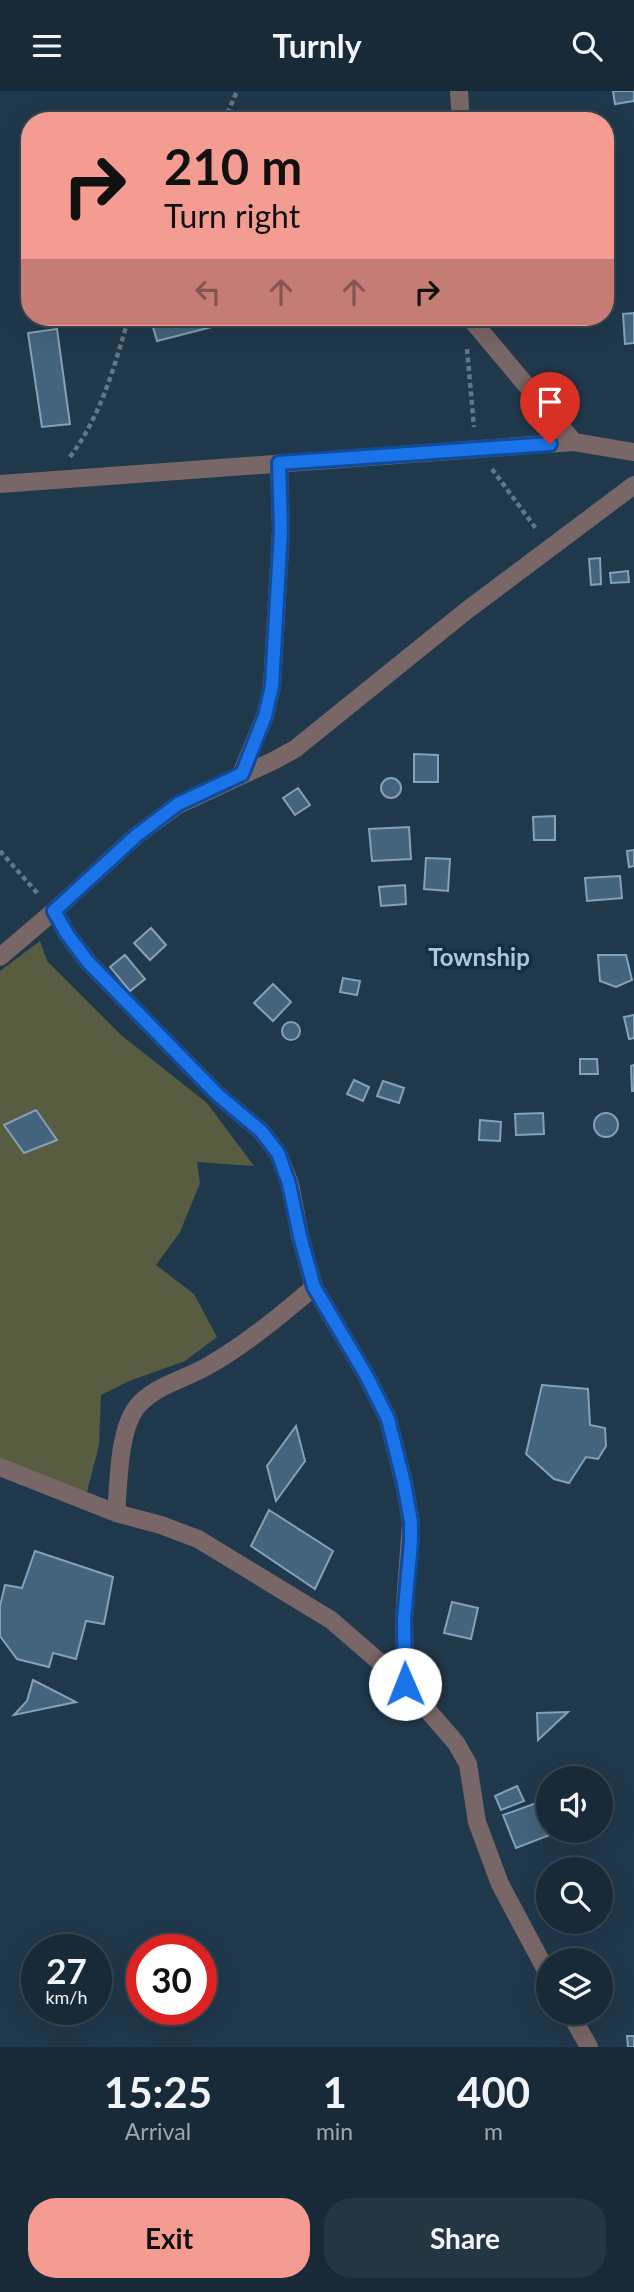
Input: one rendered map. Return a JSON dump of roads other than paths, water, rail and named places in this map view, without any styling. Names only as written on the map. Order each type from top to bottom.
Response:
[{"type":"street","points":[[459,91],[460,112]]},
{"type":"street","points":[[477,326],[574,442]]},
{"type":"street","points":[[0,484],[574,442],[634,452]]},
{"type":"street","points":[[242,774],[265,716],[272,686],[281,530],[279,463]]},
{"type":"street","points":[[0,957],[137,835],[178,804],[295,749],[466,611],[634,485]]},
{"type":"street","points":[[54,911],[88,962],[218,1095],[261,1131],[278,1153],[289,1184],[314,1287],[366,1375],[388,1419],[404,1483],[411,1532],[404,1619],[405,1684]]},
{"type":"street","points":[[116,1513],[123,1445],[129,1422],[137,1408],[172,1382],[205,1368],[260,1332],[314,1287]]},
{"type":"street","points":[[0,1467],[116,1513],[161,1525],[198,1539],[331,1620],[405,1684],[456,1743],[467,1764],[477,1822],[496,1874],[536,1951]]},
{"type":"street","points":[[577,2025],[589,2047]]},
{"type":"district","name":"Township","points":[[479,956]]}]
